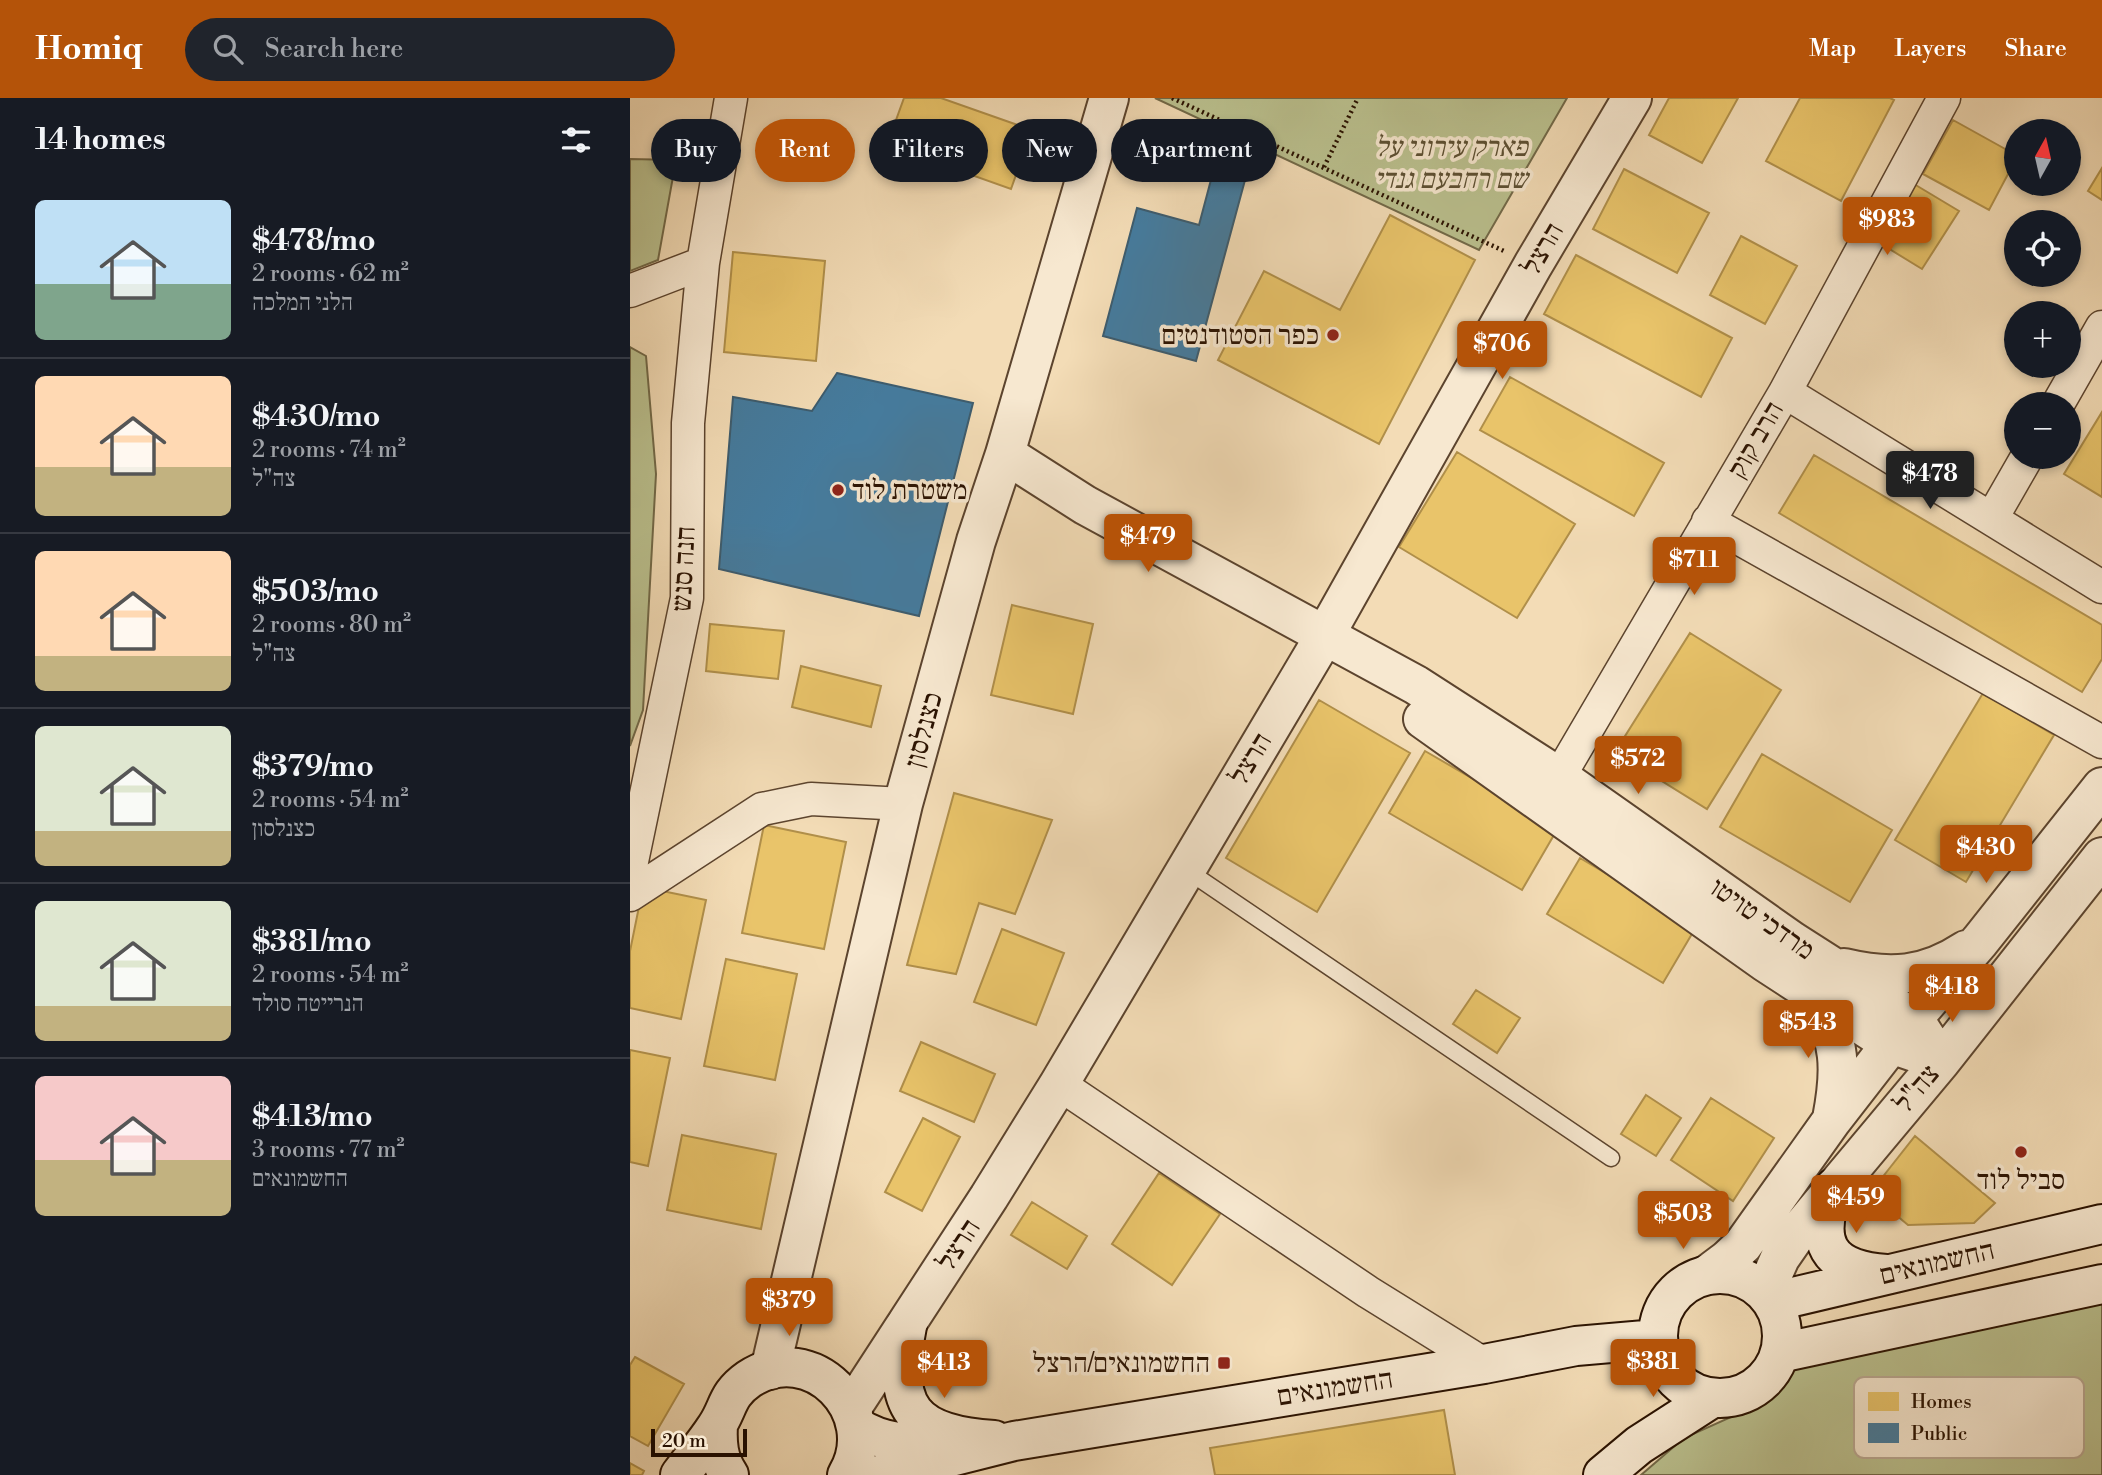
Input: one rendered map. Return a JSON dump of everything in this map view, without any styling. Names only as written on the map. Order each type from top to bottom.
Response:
[{"type":"street","name":"חנה סנש","points":[[630,871],[687,598],[688,423],[702,263],[731,98]]},
{"type":"street","name":"כצנלסון","points":[[770,1370],[903,804],[976,541],[1005,454],[1109,98]]},
{"type":"street","name":"הרצל","points":[[854,1418],[907,1326],[1059,1084],[1324,637],[1533,265],[1632,98]]},
{"type":"street","name":"הרב קוק","points":[[1559,777],[1784,392],[1944,98]]},
{"type":"street","points":[[630,291],[702,263]]},
{"type":"street","points":[[2065,392],[2102,327]]},
{"type":"street","points":[[1784,392],[2102,587]]},
{"type":"street","points":[[1005,454],[1085,505],[1324,637]]},
{"type":"street","points":[[1992,518],[2020,469]]},
{"type":"street","points":[[1708,522],[2102,742]]},
{"type":"street","name":"מרדכי טויטו","points":[[1324,637],[1416,685],[1559,777],[1822,980],[1941,1061]]},
{"type":"street","name":"מרדכי טויטו","points":[[1324,637],[1359,670],[1404,705],[1696,915],[1822,980]]},
{"type":"street","name":"צה\"ל","points":[[1707,1275],[1743,1245],[1832,1120],[1902,1032],[1980,942],[2102,787]]},
{"type":"street","points":[[630,895],[762,809],[811,799],[903,804]]},
{"type":"street","name":"צה\"ל","points":[[1768,1297],[1780,1258],[2102,858]]},
{"type":"street","points":[[1832,1120],[1839,1071],[1822,980],[1921,972],[1950,961],[1980,942]]},
{"type":"street","points":[[1059,1084],[1368,1292],[1484,1364]]},
{"type":"street","points":[[1835,1188],[1824,1218],[1827,1245],[1832,1254],[1843,1264],[1855,1269],[1888,1275]]},
{"type":"street","name":"החשמונאים","points":[[1768,1297],[1888,1275],[2102,1224]]},
{"type":"street","points":[[1723,1273],[1755,1284],[1768,1297],[1780,1318],[1783,1336],[1780,1353],[1767,1376],[1747,1392],[1730,1398],[1695,1394],[1680,1385],[1668,1372],[1660,1356],[1658,1322],[1670,1298],[1690,1280],[1723,1273]]},
{"type":"street","name":"החשמונאים","points":[[1780,1353],[2102,1284]]},
{"type":"street","points":[[907,1326],[903,1343],[902,1378],[908,1404],[917,1416],[932,1429],[948,1434],[1014,1441]]},
{"type":"street","name":"החשמונאים","points":[[879,1475],[1014,1441],[1484,1364],[1576,1346],[1657,1339]]},
{"type":"street","points":[[680,1475],[718,1425],[725,1406],[736,1390],[751,1378],[770,1370],[789,1368],[808,1371],[826,1379],[841,1392],[854,1418],[857,1446],[853,1465],[846,1475]]},
{"type":"street","points":[[1603,1475],[1639,1445],[1712,1398]]},
{"type":"street","name":"החשמונאים","points":[[854,1418],[873,1437],[900,1444],[1014,1441]]},
{"type":"street","points":[[718,1425],[717,1446],[723,1466],[729,1475]]},
{"type":"lane","points":[[1185,869],[1611,1158]]},
{"type":"path","points":[[1172,98],[1533,265]]},
{"type":"path","points":[[1324,167],[1358,98]]},
{"type":"green space","name":"פארק עירוני על שם רחבעם גנדי","points":[[1155,98],[1567,98],[1479,250],[1277,155],[1277,119],[1200,119]]},
{"type":"green space","points":[[630,159],[651,159],[651,182],[672,182],[658,260],[630,271]]},
{"type":"green space","points":[[630,347],[646,356],[656,474],[643,710],[630,746]]},
{"type":"green space","points":[[2102,1302],[2102,1475],[1641,1475],[1684,1438],[1749,1409],[1790,1362]]},
{"type":"building: Homes","points":[[904,98],[941,98],[1002,119],[1002,182],[1013,182],[1011,189],[988,181],[988,119],[896,119]]},
{"type":"building: Homes","points":[[1669,98],[1738,98],[1702,163],[1649,135]]},
{"type":"building: Homes","points":[[1800,98],[1894,100],[1841,201],[1766,161]]},
{"type":"building: Homes","points":[[1953,120],[2004,148],[2004,182],[1989,210],[1923,174]]},
{"type":"building: Homes","points":[[2102,168],[2102,200],[2088,191]]},
{"type":"building: Homes","points":[[1624,169],[1709,213],[1677,273],[1593,229]]},
{"type":"building: Homes","points":[[1914,184],[1959,211],[1922,269],[1878,242]]},
{"type":"building: Homes","name":"כפר הסטודנטים","points":[[1390,215],[1475,260],[1379,444],[1218,360],[1264,271],[1340,310]]},
{"type":"building: Homes","points":[[1741,236],[1797,266],[1765,324],[1710,295]]},
{"type":"building: Homes","points":[[733,252],[825,261],[816,361],[724,352]]},
{"type":"building: Homes","points":[[1576,255],[1732,338],[1701,397],[1544,314]]},
{"type":"building: Homes","points":[[1510,377],[1664,463],[1634,516],[1480,430]]},
{"type":"building: Homes","points":[[2102,412],[2102,497],[2064,474],[2067,469],[2081,469],[2081,446]]},
{"type":"building: Homes","points":[[1457,452],[1575,524],[1517,618],[1399,547]]},
{"type":"building: Homes","points":[[1814,455],[2102,625],[2102,659],[2082,692],[1779,513]]},
{"type":"building: Homes","points":[[1012,605],[1093,624],[1073,714],[991,695]]},
{"type":"building: Homes","points":[[710,624],[784,631],[778,679],[706,671]]},
{"type":"building: Homes","points":[[1690,633],[1781,690],[1707,809],[1615,752]]},
{"type":"building: Homes","points":[[801,666],[881,686],[871,727],[792,707]]},
{"type":"building: Homes","points":[[1983,693],[2054,735],[1966,882],[1895,840]]},
{"type":"building: Homes","points":[[1319,700],[1410,753],[1317,912],[1226,858]]},
{"type":"building: Homes","points":[[1425,751],[1558,828],[1522,890],[1389,813]]},
{"type":"building: Homes","points":[[1762,754],[1892,830],[1850,902],[1720,827]]},
{"type":"building: Homes","points":[[954,793],[1052,820],[1015,914],[979,903],[956,974],[907,965]]},
{"type":"building: Homes","points":[[764,825],[846,842],[824,949],[742,933]]},
{"type":"building: Homes","points":[[1580,858],[1696,927],[1663,983],[1547,914]]},
{"type":"building: Homes","points":[[643,887],[706,900],[681,1019],[630,1008],[630,951]]},
{"type":"building: Homes","points":[[1002,929],[1064,953],[1036,1025],[974,1002]]},
{"type":"building: Homes","points":[[726,959],[797,974],[775,1080],[704,1066]]},
{"type":"building: Homes","points":[[1476,990],[1520,1018],[1497,1053],[1453,1024]]},
{"type":"building: Homes","points":[[921,1042],[995,1074],[974,1122],[900,1091]]},
{"type":"building: Homes","points":[[630,1050],[670,1058],[648,1166],[630,1162]]},
{"type":"building: Homes","points":[[1646,1095],[1681,1118],[1656,1156],[1621,1134]]},
{"type":"building: Homes","points":[[1711,1098],[1774,1138],[1733,1201],[1671,1160]]},
{"type":"building: Homes","points":[[923,1118],[960,1137],[922,1211],[885,1192]]},
{"type":"building: Homes","points":[[682,1135],[776,1154],[761,1229],[667,1210]]},
{"type":"building: Homes","points":[[1915,1136],[1995,1203],[1974,1223],[1908,1225],[1870,1193]]},
{"type":"building: Homes","points":[[1159,1173],[1220,1214],[1172,1285],[1112,1244]]},
{"type":"building: Homes","points":[[1032,1202],[1087,1236],[1067,1269],[1011,1235]]},
{"type":"building: Homes","points":[[635,1357],[684,1384],[648,1446],[630,1436],[630,1365]]},
{"type":"building: Homes","points":[[1444,1410],[1455,1475],[1215,1475],[1210,1448]]},
{"type":"building: Homes","points":[[630,1463],[644,1471],[642,1475],[630,1475]]},
{"type":"building: Public","points":[[1210,182],[1244,182],[1196,361],[1103,336],[1137,208],[1199,225]]},
{"type":"building: Public","name":"משטרת לוד","points":[[837,373],[973,403],[919,616],[719,569],[733,397],[812,411]]},
{"type":"place","name":"כפר הסטודנטים","points":[[1333,335]]},
{"type":"place","name":"משטרת לוד","points":[[838,490]]},
{"type":"place","name":"סביל לוד","points":[[2021,1152]]},
{"type":"place","name":"החשמונאים/הרצל","points":[[1224,1363]]}]
